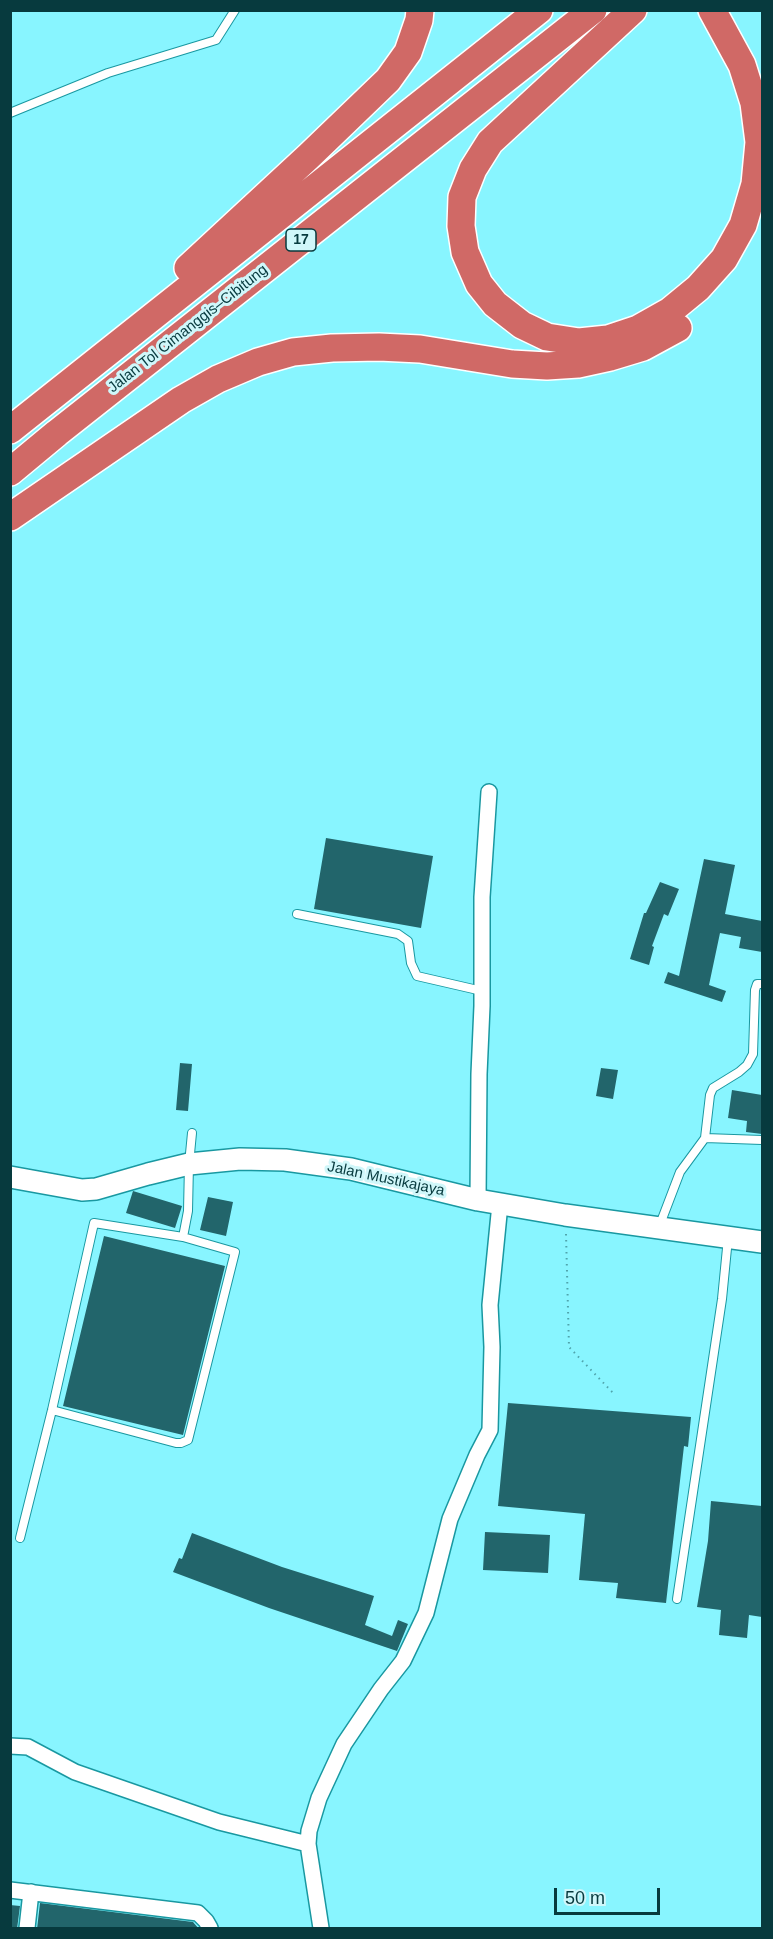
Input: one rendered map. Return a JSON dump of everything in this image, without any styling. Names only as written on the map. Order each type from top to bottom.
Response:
[{"type":"highway","points":[[33,412],[388,81],[408,52],[420,10]]},
{"type":"highway","name":"Jalan Tol Cimanggis–Cibitung","points":[[10,430],[539,10]]},
{"type":"highway","name":"Jalan Tol Cimanggis–Cibitung","points":[[10,472],[66,425],[593,10]]},
{"type":"highway","points":[[633,10],[490,142],[472,168],[462,197],[461,226],[465,252],[478,284],[495,304],[522,326],[547,337],[579,342],[608,339],[638,329],[670,311],[698,288],[724,259],[743,225],[755,184],[759,142],[754,103],[724,13]]},
{"type":"highway","points":[[724,13],[758,59],[762,72]]},
{"type":"highway","points":[[10,517],[145,423],[190,395],[218,379],[258,362],[293,352],[379,347],[420,350],[512,364],[547,366],[578,364],[643,347],[676,329],[707,306],[736,270],[759,234],[762,221]]},
{"type":"street","points":[[478,1200],[482,897],[489,792]]},
{"type":"street","name":"Jalan Mustikajaya","points":[[10,1177],[82,1190],[96,1189],[189,1164],[240,1158],[285,1160],[351,1169],[500,1204],[659,1229],[762,1242]]},
{"type":"street","points":[[321,1929],[308,1844],[319,1798],[344,1744],[381,1689],[403,1662],[426,1613],[450,1519],[490,1430],[492,1347],[490,1305],[500,1204]]},
{"type":"street","points":[[10,1746],[28,1747],[75,1772],[219,1822],[308,1844]]},
{"type":"street","points":[[10,1890],[198,1913],[210,1929]]},
{"type":"street","points":[[27,1929],[31,1892]]},
{"type":"lane","points":[[10,113],[108,73],[216,40],[235,10]]},
{"type":"lane","points":[[297,914],[398,934],[408,941],[411,963],[417,976],[482,991]]},
{"type":"lane","points":[[659,1229],[681,1172],[705,1138],[710,1095],[713,1088],[739,1072],[747,1065],[753,1054],[755,990],[757,984],[762,984]]},
{"type":"lane","points":[[183,1237],[188,1211],[192,1133]]},
{"type":"lane","points":[[705,1138],[762,1140]]},
{"type":"lane","points":[[20,1538],[52,1410],[94,1223],[183,1237],[235,1252],[188,1440],[176,1443],[52,1410]]},
{"type":"lane","points":[[677,1599],[722,1299],[729,1237]]},
{"type":"path","points":[[566,1241],[569,1347],[615,1395]]},
{"type":"building","points":[[326,838],[433,856],[421,928],[314,909]]},
{"type":"building","points":[[704,859],[735,865],[725,914],[762,921],[762,952],[739,948],[741,937],[720,933],[709,985],[726,991],[722,1002],[664,983],[668,972],[679,976]]},
{"type":"building","points":[[660,882],[679,889],[668,916],[664,914],[652,946],[654,947],[649,965],[630,959],[644,913]]},
{"type":"building","points":[[180,1063],[192,1064],[188,1111],[176,1110]]},
{"type":"building","points":[[601,1068],[618,1070],[613,1099],[596,1096]]},
{"type":"building","points":[[732,1090],[762,1095],[762,1134],[746,1132],[747,1121],[728,1118]]},
{"type":"building","points":[[133,1191],[182,1206],[175,1228],[126,1213]]},
{"type":"building","points":[[208,1197],[233,1202],[226,1236],[200,1230]]},
{"type":"building","points":[[104,1236],[225,1266],[183,1435],[63,1406]]},
{"type":"building","points":[[508,1403],[691,1417],[688,1447],[684,1446],[666,1603],[616,1598],[618,1583],[579,1580],[585,1514],[498,1506]]},
{"type":"building","points":[[711,1501],[762,1506],[762,1617],[749,1615],[747,1638],[719,1635],[721,1610],[697,1607],[708,1541]]},
{"type":"building","points":[[485,1532],[550,1535],[548,1573],[483,1570]]},
{"type":"building","points":[[192,1533],[282,1567],[374,1596],[365,1625],[392,1636],[398,1620],[408,1624],[397,1651],[269,1608],[173,1572],[179,1558],[182,1559]]},
{"type":"building","points":[[40,1903],[193,1922],[199,1929],[37,1929]]},
{"type":"building","points":[[10,1905],[20,1906],[17,1929],[10,1929]]}]
